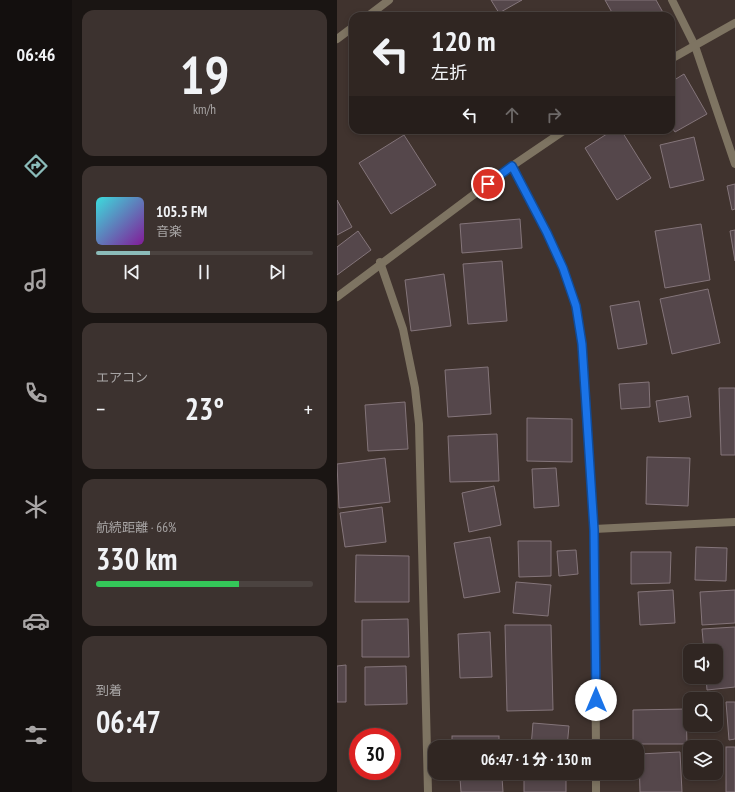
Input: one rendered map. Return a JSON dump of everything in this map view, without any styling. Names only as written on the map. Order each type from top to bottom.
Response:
[{"type":"street","points":[[373,12],[389,0]]},
{"type":"street","points":[[672,0],[695,46],[735,164]]},
{"type":"street","points":[[675,57],[735,23]]},
{"type":"street","points":[[337,39],[349,30]]},
{"type":"street","points":[[337,296],[512,166],[559,134]]},
{"type":"street","points":[[512,166],[547,233],[563,268],[576,306],[582,344],[594,530],[596,740]]},
{"type":"street","points":[[381,262],[403,329],[415,388],[419,424],[429,792]]},
{"type":"street","points":[[594,530],[735,522]]},
{"type":"street","points":[[596,780],[596,792]]},
{"type":"building","points":[[491,0],[522,0],[501,12],[498,12]]},
{"type":"building","points":[[605,0],[656,0],[663,12],[612,12]]},
{"type":"building","points":[[684,74],[707,114],[675,132],[675,80]]},
{"type":"building","points":[[607,134],[624,134],[651,178],[617,200],[585,148]]},
{"type":"building","points":[[404,135],[436,185],[391,214],[359,163]]},
{"type":"building","points":[[694,137],[704,180],[670,188],[660,145]]},
{"type":"building","points":[[735,184],[735,209],[732,210],[727,186]]},
{"type":"building","points":[[337,200],[352,227],[337,235]]},
{"type":"building","points":[[520,219],[522,248],[462,253],[460,224]]},
{"type":"building","points":[[701,224],[710,280],[665,288],[655,231]]},
{"type":"building","points":[[735,230],[735,261],[730,231]]},
{"type":"building","points":[[358,231],[371,250],[337,275],[337,247]]},
{"type":"building","points":[[502,261],[507,321],[468,324],[463,264]]},
{"type":"building","points":[[444,274],[451,326],[411,331],[405,280]]},
{"type":"building","points":[[708,289],[720,343],[672,354],[660,299]]},
{"type":"building","points":[[639,301],[647,344],[618,349],[610,306]]},
{"type":"building","points":[[488,367],[491,414],[448,417],[445,370]]},
{"type":"building","points":[[649,382],[650,407],[621,409],[619,384]]},
{"type":"building","points":[[719,388],[735,388],[735,455],[721,455]]},
{"type":"building","points":[[688,396],[691,417],[659,422],[656,401]]},
{"type":"building","points":[[405,402],[408,449],[368,451],[365,405]]},
{"type":"building","points":[[527,418],[572,419],[572,462],[527,461]]},
{"type":"building","points":[[497,434],[499,481],[450,482],[448,436]]},
{"type":"building","points":[[647,457],[690,458],[688,506],[646,504]]},
{"type":"building","points":[[385,458],[390,502],[339,508],[337,464]]},
{"type":"building","points":[[556,468],[559,506],[534,508],[532,469]]},
{"type":"building","points":[[494,486],[501,525],[469,532],[462,493]]},
{"type":"building","points":[[382,507],[386,542],[345,547],[340,513]]},
{"type":"building","points":[[490,537],[500,592],[464,598],[454,543]]},
{"type":"building","points":[[518,541],[551,541],[551,576],[519,577]]},
{"type":"building","points":[[696,547],[727,548],[726,581],[695,580]]},
{"type":"building","points":[[576,550],[578,574],[559,576],[557,551]]},
{"type":"building","points":[[631,552],[671,552],[670,583],[631,584]]},
{"type":"building","points":[[356,555],[409,556],[409,602],[355,602]]},
{"type":"building","points":[[516,582],[551,585],[548,616],[513,613]]},
{"type":"building","points":[[673,590],[675,623],[640,625],[638,592]]},
{"type":"building","points":[[735,590],[735,623],[702,625],[700,592]]},
{"type":"building","points":[[408,619],[409,657],[362,657],[362,620]]},
{"type":"building","points":[[505,625],[551,625],[553,710],[507,711]]},
{"type":"building","points":[[735,627],[735,687],[707,690],[707,684],[723,684],[723,644],[703,644],[702,629]]},
{"type":"building","points":[[490,632],[492,677],[460,678],[458,634]]},
{"type":"building","points":[[346,665],[346,702],[337,702],[337,666]]},
{"type":"building","points":[[406,666],[407,704],[365,705],[365,667]]},
{"type":"building","points":[[726,702],[735,702],[735,739],[729,740]]},
{"type":"building","points":[[683,709],[683,732],[687,732],[687,740],[683,740],[683,744],[644,744],[644,740],[633,740],[633,710]]},
{"type":"building","points":[[533,723],[569,726],[568,740],[532,740]]},
{"type":"building","points":[[452,736],[499,736],[499,740],[452,740]]},
{"type":"building","points":[[726,747],[735,747],[735,792],[726,792]]},
{"type":"building","points":[[680,752],[682,792],[640,792],[640,780],[644,780],[644,754]]},
{"type":"building","points":[[460,780],[502,780],[503,792],[461,792]]},
{"type":"building","points":[[524,780],[566,780],[566,792],[524,792]]},
{"type":"route","points":[[488,184],[512,166],[547,233],[563,268],[576,306],[582,344],[594,530],[596,700]]}]
